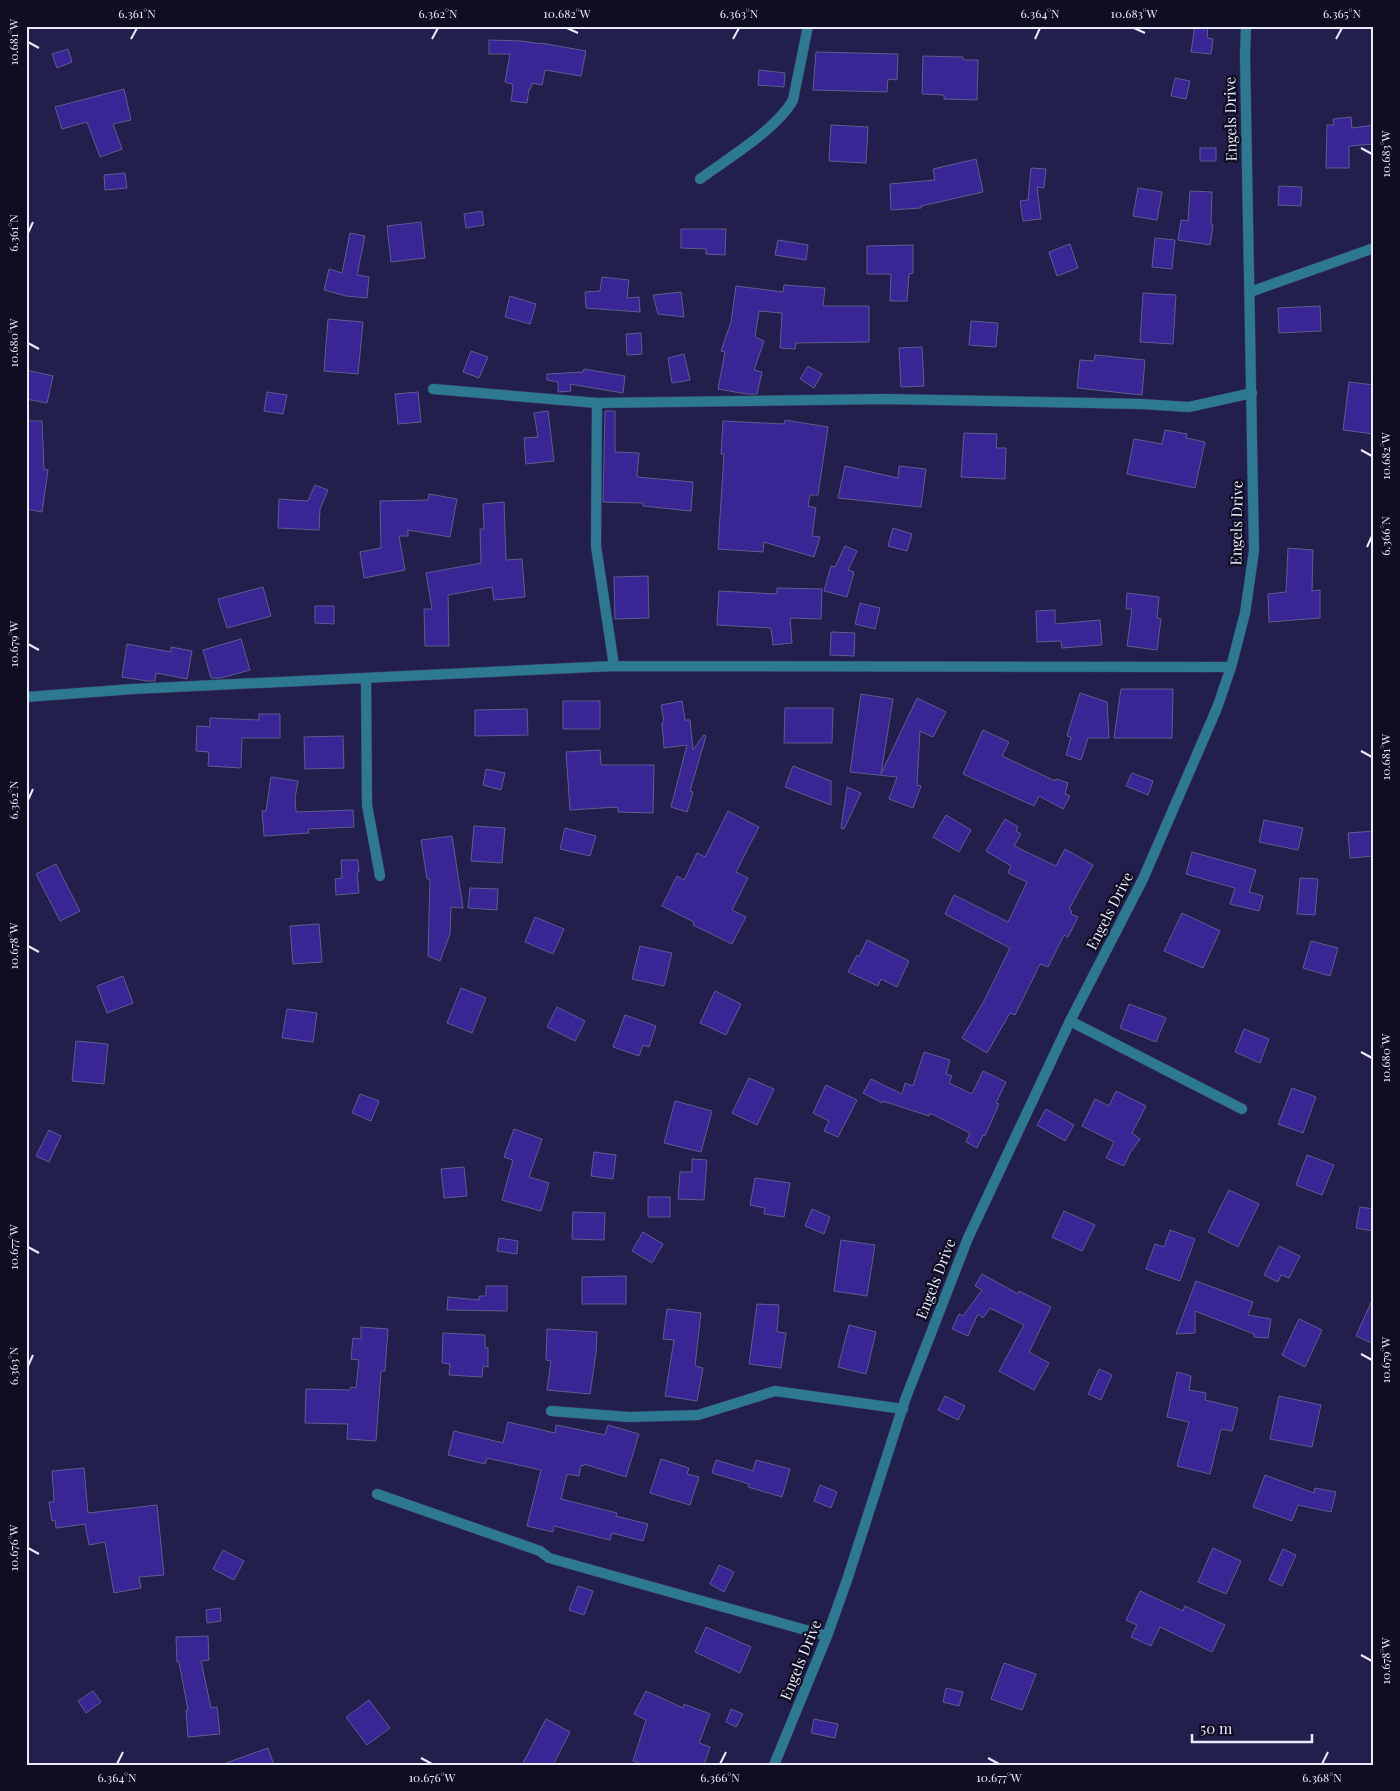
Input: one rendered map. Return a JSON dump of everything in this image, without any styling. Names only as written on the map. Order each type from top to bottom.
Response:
[{"type":"street","points":[[700,179],[740,151],[787,110],[793,100],[808,26]]},
{"type":"street","name":"Engels Drive","points":[[774,1765],[827,1636],[903,1409],[968,1238],[1070,1022],[1143,880],[1217,708],[1231,667],[1245,613],[1254,551],[1245,65],[1246,26]]},
{"type":"street","points":[[1250,292],[1374,248]]},
{"type":"street","points":[[433,388],[597,403],[884,399],[1141,404],[1189,407],[1252,393]]},
{"type":"street","points":[[597,403],[596,546],[614,666]]},
{"type":"street","points":[[26,697],[133,689],[614,666],[1231,667]]},
{"type":"street","points":[[366,678],[367,805],[380,876]]},
{"type":"street","points":[[1070,1022],[1242,1109]]},
{"type":"street","points":[[551,1411],[630,1417],[698,1415],[775,1391],[903,1409]]},
{"type":"street","points":[[378,1494],[540,1551],[549,1558],[827,1636]]},
{"type":"building","points":[[1195,26],[1208,26],[1207,38],[1213,39],[1211,54],[1191,52]]},
{"type":"building","points":[[489,40],[541,43],[586,51],[581,76],[545,70],[542,85],[532,83],[527,103],[511,101],[513,87],[512,84],[505,82],[510,54],[489,54]]},
{"type":"building","points":[[68,49],[72,62],[57,68],[52,54]]},
{"type":"building","points":[[816,52],[898,54],[897,80],[888,79],[887,92],[813,90]]},
{"type":"building","points":[[923,56],[963,57],[963,60],[978,60],[977,100],[944,99],[944,95],[922,94]]},
{"type":"building","points":[[759,70],[785,73],[784,87],[758,85]]},
{"type":"building","points":[[1175,78],[1190,81],[1186,99],[1171,96]]},
{"type":"building","points":[[124,89],[131,120],[113,124],[122,149],[100,157],[87,122],[62,129],[55,107]]},
{"type":"building","points":[[1351,117],[1352,128],[1374,125],[1374,144],[1349,146],[1349,168],[1326,168],[1327,125],[1334,125],[1333,119]]},
{"type":"building","points":[[831,125],[868,127],[866,163],[829,161]]},
{"type":"building","points":[[1200,148],[1216,148],[1216,161],[1200,161]]},
{"type":"building","points":[[976,159],[983,192],[921,206],[921,208],[891,210],[890,184],[935,180],[933,169]]},
{"type":"building","points":[[1031,168],[1046,169],[1044,188],[1037,187],[1041,219],[1023,221],[1020,201],[1028,200]]},
{"type":"building","points":[[125,173],[127,188],[105,190],[104,175]]},
{"type":"building","points":[[1279,186],[1302,187],[1301,206],[1278,205]]},
{"type":"building","points":[[1138,188],[1162,192],[1157,220],[1133,216]]},
{"type":"building","points":[[1190,191],[1212,192],[1211,224],[1213,225],[1210,245],[1178,240],[1181,220],[1188,221]]},
{"type":"building","points":[[482,211],[484,225],[466,228],[464,214]]},
{"type":"building","points":[[421,222],[425,258],[391,262],[387,226]]},
{"type":"building","points":[[681,229],[726,229],[725,255],[706,254],[706,249],[681,248]]},
{"type":"building","points":[[350,233],[365,236],[357,275],[369,277],[367,298],[346,296],[324,290],[329,269],[342,273]]},
{"type":"building","points":[[1155,238],[1175,240],[1172,269],[1152,267]]},
{"type":"building","points":[[778,240],[808,245],[806,260],[775,255]]},
{"type":"building","points":[[1070,244],[1078,268],[1057,276],[1049,252]]},
{"type":"building","points":[[913,245],[913,273],[909,274],[907,301],[890,301],[891,274],[867,274],[867,246]]},
{"type":"building","points":[[602,277],[629,280],[627,298],[639,297],[640,312],[586,308],[585,292],[600,291]]},
{"type":"building","points":[[784,285],[825,288],[823,306],[869,306],[869,342],[796,343],[795,349],[780,348],[782,313],[759,311],[755,337],[764,341],[754,370],[762,372],[757,394],[718,389],[725,352],[721,351],[731,322],[736,286],[783,292]]},
{"type":"building","points":[[681,292],[684,317],[658,314],[653,295]]},
{"type":"building","points":[[1143,293],[1176,295],[1173,344],[1140,342]]},
{"type":"building","points":[[510,296],[536,304],[530,324],[505,317]]},
{"type":"building","points":[[1320,306],[1321,331],[1279,333],[1278,308]]},
{"type":"building","points":[[328,319],[363,322],[358,374],[324,371]]},
{"type":"building","points":[[971,321],[998,323],[996,347],[969,345]]},
{"type":"building","points":[[641,333],[642,354],[627,355],[626,334]]},
{"type":"building","points":[[922,347],[924,386],[901,387],[899,348]]},
{"type":"building","points":[[471,351],[488,357],[479,378],[463,372]]},
{"type":"building","points":[[684,354],[690,380],[672,383],[668,358]]},
{"type":"building","points":[[1095,355],[1145,360],[1142,395],[1077,388],[1080,360],[1094,361]]},
{"type":"building","points":[[808,366],[822,374],[814,388],[800,379]]},
{"type":"building","points":[[584,369],[625,376],[623,393],[570,384],[571,391],[558,392],[558,382],[547,380],[547,374],[583,372]]},
{"type":"building","points":[[26,370],[53,376],[47,403],[26,399]]},
{"type":"building","points":[[1349,382],[1374,385],[1374,434],[1343,430]]},
{"type":"building","points":[[267,392],[287,395],[283,414],[264,411]]},
{"type":"building","points":[[418,392],[421,422],[398,424],[395,394]]},
{"type":"building","points":[[548,411],[554,461],[526,464],[524,438],[538,437],[534,413]]},
{"type":"building","points":[[605,411],[615,411],[615,452],[639,453],[637,477],[693,482],[691,511],[643,506],[643,503],[603,502]]},
{"type":"building","points":[[785,420],[828,427],[818,495],[810,495],[808,506],[816,508],[812,536],[820,537],[814,557],[764,542],[763,552],[718,549],[724,454],[721,454],[723,421],[784,424]]},
{"type":"building","points":[[26,421],[42,421],[44,469],[48,470],[42,512],[26,509]]},
{"type":"building","points":[[1165,430],[1187,434],[1186,438],[1205,442],[1195,488],[1127,474],[1134,439],[1162,444]]},
{"type":"building","points":[[964,433],[997,434],[996,448],[1006,448],[1005,479],[961,477]]},
{"type":"building","points":[[845,466],[898,478],[899,466],[926,469],[921,507],[838,498]]},
{"type":"building","points":[[315,485],[328,490],[320,509],[319,530],[278,528],[279,499],[308,501]]},
{"type":"building","points":[[429,494],[457,499],[450,537],[408,530],[408,536],[399,536],[405,570],[364,578],[360,552],[381,548],[380,501],[428,500]]},
{"type":"building","points":[[504,502],[506,560],[522,559],[525,597],[494,600],[492,587],[448,595],[449,646],[425,646],[424,609],[432,609],[426,573],[481,563],[480,529],[484,529],[483,504]]},
{"type":"building","points":[[893,528],[912,534],[907,551],[888,546]]},
{"type":"building","points":[[845,546],[857,551],[848,570],[854,572],[847,597],[824,591],[831,566],[835,567]]},
{"type":"building","points":[[1288,548],[1313,550],[1312,591],[1320,590],[1320,618],[1269,622],[1268,594],[1286,592]]},
{"type":"building","points":[[648,576],[649,618],[615,619],[614,577]]},
{"type":"building","points":[[263,587],[271,616],[227,628],[218,599]]},
{"type":"building","points":[[777,588],[822,589],[821,619],[790,618],[792,643],[773,645],[771,628],[717,625],[719,591],[777,594]]},
{"type":"building","points":[[1127,593],[1159,597],[1157,618],[1161,619],[1157,650],[1127,646],[1132,609],[1126,609]]},
{"type":"building","points":[[860,603],[880,608],[875,629],[855,624]]},
{"type":"building","points":[[315,606],[334,606],[334,624],[315,623]]},
{"type":"building","points":[[1055,610],[1055,624],[1100,620],[1102,645],[1062,648],[1061,641],[1037,642],[1036,611]]},
{"type":"building","points":[[831,632],[855,633],[854,656],[830,655]]},
{"type":"building","points":[[241,639],[250,670],[221,678],[211,678],[203,650]]},
{"type":"building","points":[[127,644],[171,652],[171,647],[192,651],[187,679],[156,673],[155,681],[122,677]]},
{"type":"building","points":[[1121,689],[1173,689],[1172,738],[1114,738]]},
{"type":"building","points":[[1080,693],[1107,702],[1109,738],[1088,738],[1081,760],[1066,755],[1071,737],[1067,736]]},
{"type":"building","points":[[861,694],[893,699],[881,774],[917,698],[946,712],[933,737],[920,731],[917,785],[921,786],[913,808],[889,799],[897,777],[850,772]]},
{"type":"building","points":[[563,701],[600,701],[600,729],[563,729]]},
{"type":"building","points":[[682,701],[685,720],[690,720],[693,750],[704,735],[706,736],[690,791],[693,792],[687,812],[671,807],[687,745],[664,748],[662,723],[664,722],[661,705]]},
{"type":"building","points":[[785,708],[833,708],[832,743],[784,743]]},
{"type":"building","points":[[527,709],[528,735],[475,736],[475,710]]},
{"type":"building","points":[[259,714],[280,714],[280,738],[242,738],[241,768],[208,766],[209,752],[196,751],[197,726],[210,727],[210,718],[259,720]]},
{"type":"building","points":[[983,730],[1009,742],[1002,756],[1055,781],[1056,779],[1068,783],[1065,794],[1070,796],[1063,809],[1039,796],[1034,806],[963,774]]},
{"type":"building","points":[[343,736],[344,768],[305,769],[304,737]]},
{"type":"building","points":[[600,750],[601,765],[654,765],[653,813],[618,812],[618,807],[570,810],[566,752]]},
{"type":"building","points":[[793,766],[831,781],[831,805],[785,787]]},
{"type":"building","points":[[486,769],[505,773],[501,790],[483,785]]},
{"type":"building","points":[[1132,773],[1153,781],[1148,795],[1126,786]]},
{"type":"building","points":[[271,777],[298,781],[295,798],[296,812],[353,810],[354,827],[308,829],[309,833],[264,836],[262,811],[266,811]]},
{"type":"building","points":[[847,787],[861,793],[844,829],[841,828]]},
{"type":"building","points":[[728,811],[759,827],[736,872],[748,878],[732,910],[746,917],[732,944],[693,925],[694,922],[662,906],[677,876],[684,880],[697,853],[705,857]]},
{"type":"building","points":[[946,815],[971,830],[959,852],[933,837]]},
{"type":"building","points":[[1005,819],[1018,827],[1016,831],[1021,834],[1014,846],[1056,866],[1065,849],[1093,865],[1069,909],[1072,911],[1071,914],[1078,917],[1068,937],[1064,935],[1048,967],[1040,964],[1015,1015],[1010,1013],[987,1053],[962,1038],[984,1001],[1010,948],[945,914],[954,895],[1008,922],[1027,882],[1008,873],[1011,866],[986,851]]},
{"type":"building","points":[[1264,820],[1303,828],[1298,850],[1259,842]]},
{"type":"building","points":[[474,826],[505,828],[502,863],[471,861]]},
{"type":"building","points":[[565,828],[596,836],[590,856],[560,849]]},
{"type":"building","points":[[1374,831],[1374,856],[1350,858],[1348,833]]},
{"type":"building","points":[[452,836],[463,908],[451,907],[450,934],[440,961],[428,956],[430,879],[427,879],[421,840]]},
{"type":"building","points":[[1192,852],[1256,870],[1249,892],[1263,896],[1259,911],[1230,904],[1235,888],[1186,874]]},
{"type":"building","points":[[341,860],[358,860],[359,893],[336,895],[335,879],[342,878]]},
{"type":"building","points":[[56,864],[80,911],[60,921],[36,874]]},
{"type":"building","points":[[1300,878],[1318,879],[1315,915],[1297,914]]},
{"type":"building","points":[[470,888],[498,889],[497,910],[468,908]]},
{"type":"building","points":[[1182,913],[1220,931],[1203,968],[1164,951]]},
{"type":"building","points":[[535,917],[564,929],[553,954],[525,942]]},
{"type":"building","points":[[319,924],[322,962],[293,964],[290,926]]},
{"type":"building","points":[[867,940],[909,961],[897,987],[881,979],[878,986],[848,972],[857,955],[859,957]]},
{"type":"building","points":[[1311,941],[1338,948],[1330,976],[1303,968]]},
{"type":"building","points":[[640,946],[672,953],[664,986],[632,979]]},
{"type":"building","points":[[123,976],[133,1003],[107,1013],[97,986]]},
{"type":"building","points":[[461,988],[486,998],[472,1033],[447,1023]]},
{"type":"building","points":[[715,991],[741,1004],[726,1035],[700,1023]]},
{"type":"building","points":[[1129,1004],[1166,1018],[1156,1042],[1120,1028]]},
{"type":"building","points":[[557,1007],[585,1021],[575,1041],[547,1027]]},
{"type":"building","points":[[287,1009],[317,1013],[313,1042],[282,1038]]},
{"type":"building","points":[[625,1015],[656,1026],[649,1047],[643,1045],[639,1056],[613,1047]]},
{"type":"building","points":[[1244,1029],[1269,1039],[1260,1063],[1235,1052]]},
{"type":"building","points":[[76,1041],[108,1044],[104,1084],[72,1081]]},
{"type":"building","points":[[924,1052],[950,1060],[946,1074],[952,1076],[949,1083],[972,1094],[983,1071],[1006,1082],[996,1103],[999,1104],[985,1136],[983,1135],[977,1148],[966,1142],[970,1133],[930,1113],[929,1116],[883,1101],[882,1103],[863,1093],[871,1079],[902,1094],[905,1083],[913,1086]]},
{"type":"building","points":[[749,1078],[774,1089],[757,1125],[732,1113]]},
{"type":"building","points":[[826,1085],[857,1100],[838,1137],[824,1131],[829,1121],[813,1113]]},
{"type":"building","points":[[1292,1088],[1316,1097],[1303,1133],[1278,1124]]},
{"type":"building","points":[[1116,1091],[1146,1106],[1132,1133],[1140,1139],[1124,1166],[1106,1158],[1114,1142],[1082,1126],[1095,1099],[1109,1106]]},
{"type":"building","points":[[360,1094],[379,1101],[371,1121],[352,1113]]},
{"type":"building","points":[[675,1101],[712,1111],[701,1152],[664,1143]]},
{"type":"building","points":[[1046,1109],[1074,1125],[1065,1141],[1037,1125]]},
{"type":"building","points":[[514,1129],[542,1139],[529,1177],[549,1183],[541,1211],[502,1200],[513,1160],[504,1157]]},
{"type":"building","points":[[49,1130],[61,1136],[49,1162],[36,1156]]},
{"type":"building","points":[[594,1152],[616,1155],[613,1179],[591,1176]]},
{"type":"building","points":[[1307,1155],[1334,1165],[1322,1195],[1296,1185]]},
{"type":"building","points":[[692,1159],[707,1160],[704,1200],[678,1199],[680,1172],[692,1172]]},
{"type":"building","points":[[464,1167],[467,1196],[444,1198],[441,1169]]},
{"type":"building","points":[[755,1178],[790,1183],[784,1217],[764,1214],[765,1208],[750,1205]]},
{"type":"building","points":[[1229,1190],[1259,1204],[1238,1247],[1208,1232]]},
{"type":"building","points":[[648,1197],[670,1197],[670,1217],[648,1217]]},
{"type":"building","points":[[1360,1207],[1374,1209],[1374,1231],[1356,1228]]},
{"type":"building","points":[[812,1209],[830,1217],[824,1234],[805,1226]]},
{"type":"building","points":[[1064,1211],[1095,1225],[1082,1251],[1052,1237]]},
{"type":"building","points":[[573,1212],[605,1213],[604,1240],[572,1239]]},
{"type":"building","points":[[1170,1230],[1195,1239],[1180,1281],[1146,1269],[1155,1244],[1164,1247]]},
{"type":"building","points":[[643,1232],[663,1244],[652,1263],[632,1251]]},
{"type":"building","points":[[499,1238],[518,1241],[517,1254],[497,1251]]},
{"type":"building","points":[[841,1240],[875,1245],[867,1296],[834,1291]]},
{"type":"building","points":[[1279,1246],[1300,1256],[1289,1278],[1281,1275],[1278,1282],[1264,1275]]},
{"type":"building","points":[[982,1274],[1018,1294],[1019,1291],[1051,1307],[1029,1352],[1049,1363],[1034,1390],[999,1371],[1024,1325],[990,1308],[983,1318],[978,1314],[968,1336],[952,1329],[959,1314],[963,1316],[982,1290],[975,1286]]},
{"type":"building","points":[[626,1276],[626,1304],[582,1304],[582,1277]]},
{"type":"building","points":[[1196,1281],[1253,1302],[1248,1315],[1271,1319],[1268,1338],[1254,1337],[1254,1334],[1195,1311],[1195,1333],[1176,1334]]},
{"type":"building","points":[[486,1286],[507,1286],[507,1311],[447,1310],[448,1297],[479,1300],[479,1296],[486,1296]]},
{"type":"building","points":[[1374,1296],[1374,1344],[1356,1336]]},
{"type":"building","points":[[757,1304],[779,1305],[777,1332],[786,1333],[781,1368],[749,1364]]},
{"type":"building","points":[[667,1309],[701,1313],[695,1366],[703,1368],[697,1401],[665,1396],[674,1340],[663,1339]]},
{"type":"building","points":[[1299,1319],[1322,1330],[1305,1367],[1282,1355]]},
{"type":"building","points":[[849,1325],[876,1332],[866,1374],[838,1367]]},
{"type":"building","points":[[361,1327],[388,1329],[385,1371],[381,1371],[376,1441],[347,1439],[348,1424],[305,1423],[306,1389],[350,1390],[351,1387],[356,1388],[359,1360],[351,1359],[353,1338],[361,1339]]},
{"type":"building","points":[[547,1329],[597,1332],[590,1394],[547,1390],[551,1361],[546,1360]]},
{"type":"building","points":[[443,1333],[485,1335],[485,1348],[488,1348],[488,1367],[483,1366],[482,1377],[449,1375],[450,1364],[442,1363]]},
{"type":"building","points":[[1099,1369],[1112,1375],[1101,1400],[1088,1394]]},
{"type":"building","points":[[1177,1372],[1191,1376],[1189,1390],[1206,1393],[1205,1400],[1238,1408],[1232,1431],[1221,1429],[1210,1474],[1177,1466],[1189,1422],[1167,1417]]},
{"type":"building","points":[[945,1396],[965,1406],[958,1420],[938,1410]]},
{"type":"building","points":[[1279,1396],[1321,1405],[1312,1447],[1270,1439]]},
{"type":"building","points":[[508,1422],[555,1433],[556,1425],[605,1435],[608,1425],[639,1434],[626,1477],[584,1464],[584,1466],[581,1465],[579,1476],[567,1474],[561,1499],[617,1513],[616,1516],[648,1524],[643,1541],[612,1533],[610,1540],[554,1526],[553,1532],[527,1526],[541,1470],[487,1458],[485,1464],[448,1455],[454,1431],[503,1443]]},
{"type":"building","points":[[661,1459],[689,1468],[687,1474],[699,1477],[690,1505],[650,1493]]},
{"type":"building","points":[[716,1460],[753,1471],[756,1460],[790,1469],[782,1497],[748,1487],[749,1484],[712,1473]]},
{"type":"building","points":[[84,1468],[88,1513],[157,1505],[164,1575],[139,1577],[141,1588],[114,1593],[105,1542],[89,1545],[85,1524],[56,1528],[55,1520],[52,1521],[49,1502],[54,1502],[52,1471]]},
{"type":"building","points":[[1265,1475],[1314,1493],[1315,1488],[1336,1492],[1331,1512],[1298,1505],[1292,1521],[1253,1507]]},
{"type":"building","points":[[820,1485],[837,1492],[831,1508],[814,1501]]},
{"type":"building","points":[[1213,1548],[1241,1561],[1226,1594],[1198,1582]]},
{"type":"building","points":[[1283,1549],[1296,1555],[1282,1586],[1269,1580]]},
{"type":"building","points":[[223,1550],[244,1561],[234,1580],[213,1569]]},
{"type":"building","points":[[719,1565],[734,1572],[724,1592],[710,1584]]},
{"type":"building","points":[[578,1586],[593,1591],[584,1615],[569,1610]]},
{"type":"building","points":[[1140,1591],[1183,1611],[1185,1606],[1225,1625],[1212,1652],[1160,1627],[1151,1646],[1131,1637],[1137,1625],[1126,1620]]},
{"type":"building","points":[[220,1608],[221,1621],[207,1623],[206,1610]]},
{"type":"building","points":[[706,1627],[751,1647],[740,1673],[695,1652]]},
{"type":"building","points":[[208,1636],[209,1660],[201,1661],[211,1708],[217,1707],[220,1734],[188,1737],[186,1710],[188,1710],[179,1662],[177,1662],[176,1637]]},
{"type":"building","points":[[1004,1663],[1036,1674],[1022,1710],[991,1699]]},
{"type":"building","points":[[946,1688],[963,1692],[959,1706],[943,1702]]},
{"type":"building","points":[[93,1691],[101,1702],[86,1713],[78,1701]]},
{"type":"building","points":[[646,1691],[683,1708],[684,1704],[710,1714],[699,1743],[710,1747],[704,1765],[645,1765],[633,1761],[646,1720],[634,1714]]},
{"type":"building","points":[[369,1700],[390,1728],[367,1745],[346,1717]]},
{"type":"building","points":[[731,1709],[743,1714],[736,1727],[726,1722]]},
{"type":"building","points":[[546,1719],[570,1732],[553,1765],[522,1765]]},
{"type":"building","points":[[814,1719],[838,1724],[835,1738],[811,1733]]},
{"type":"building","points":[[268,1748],[274,1765],[227,1765],[226,1763]]}]
